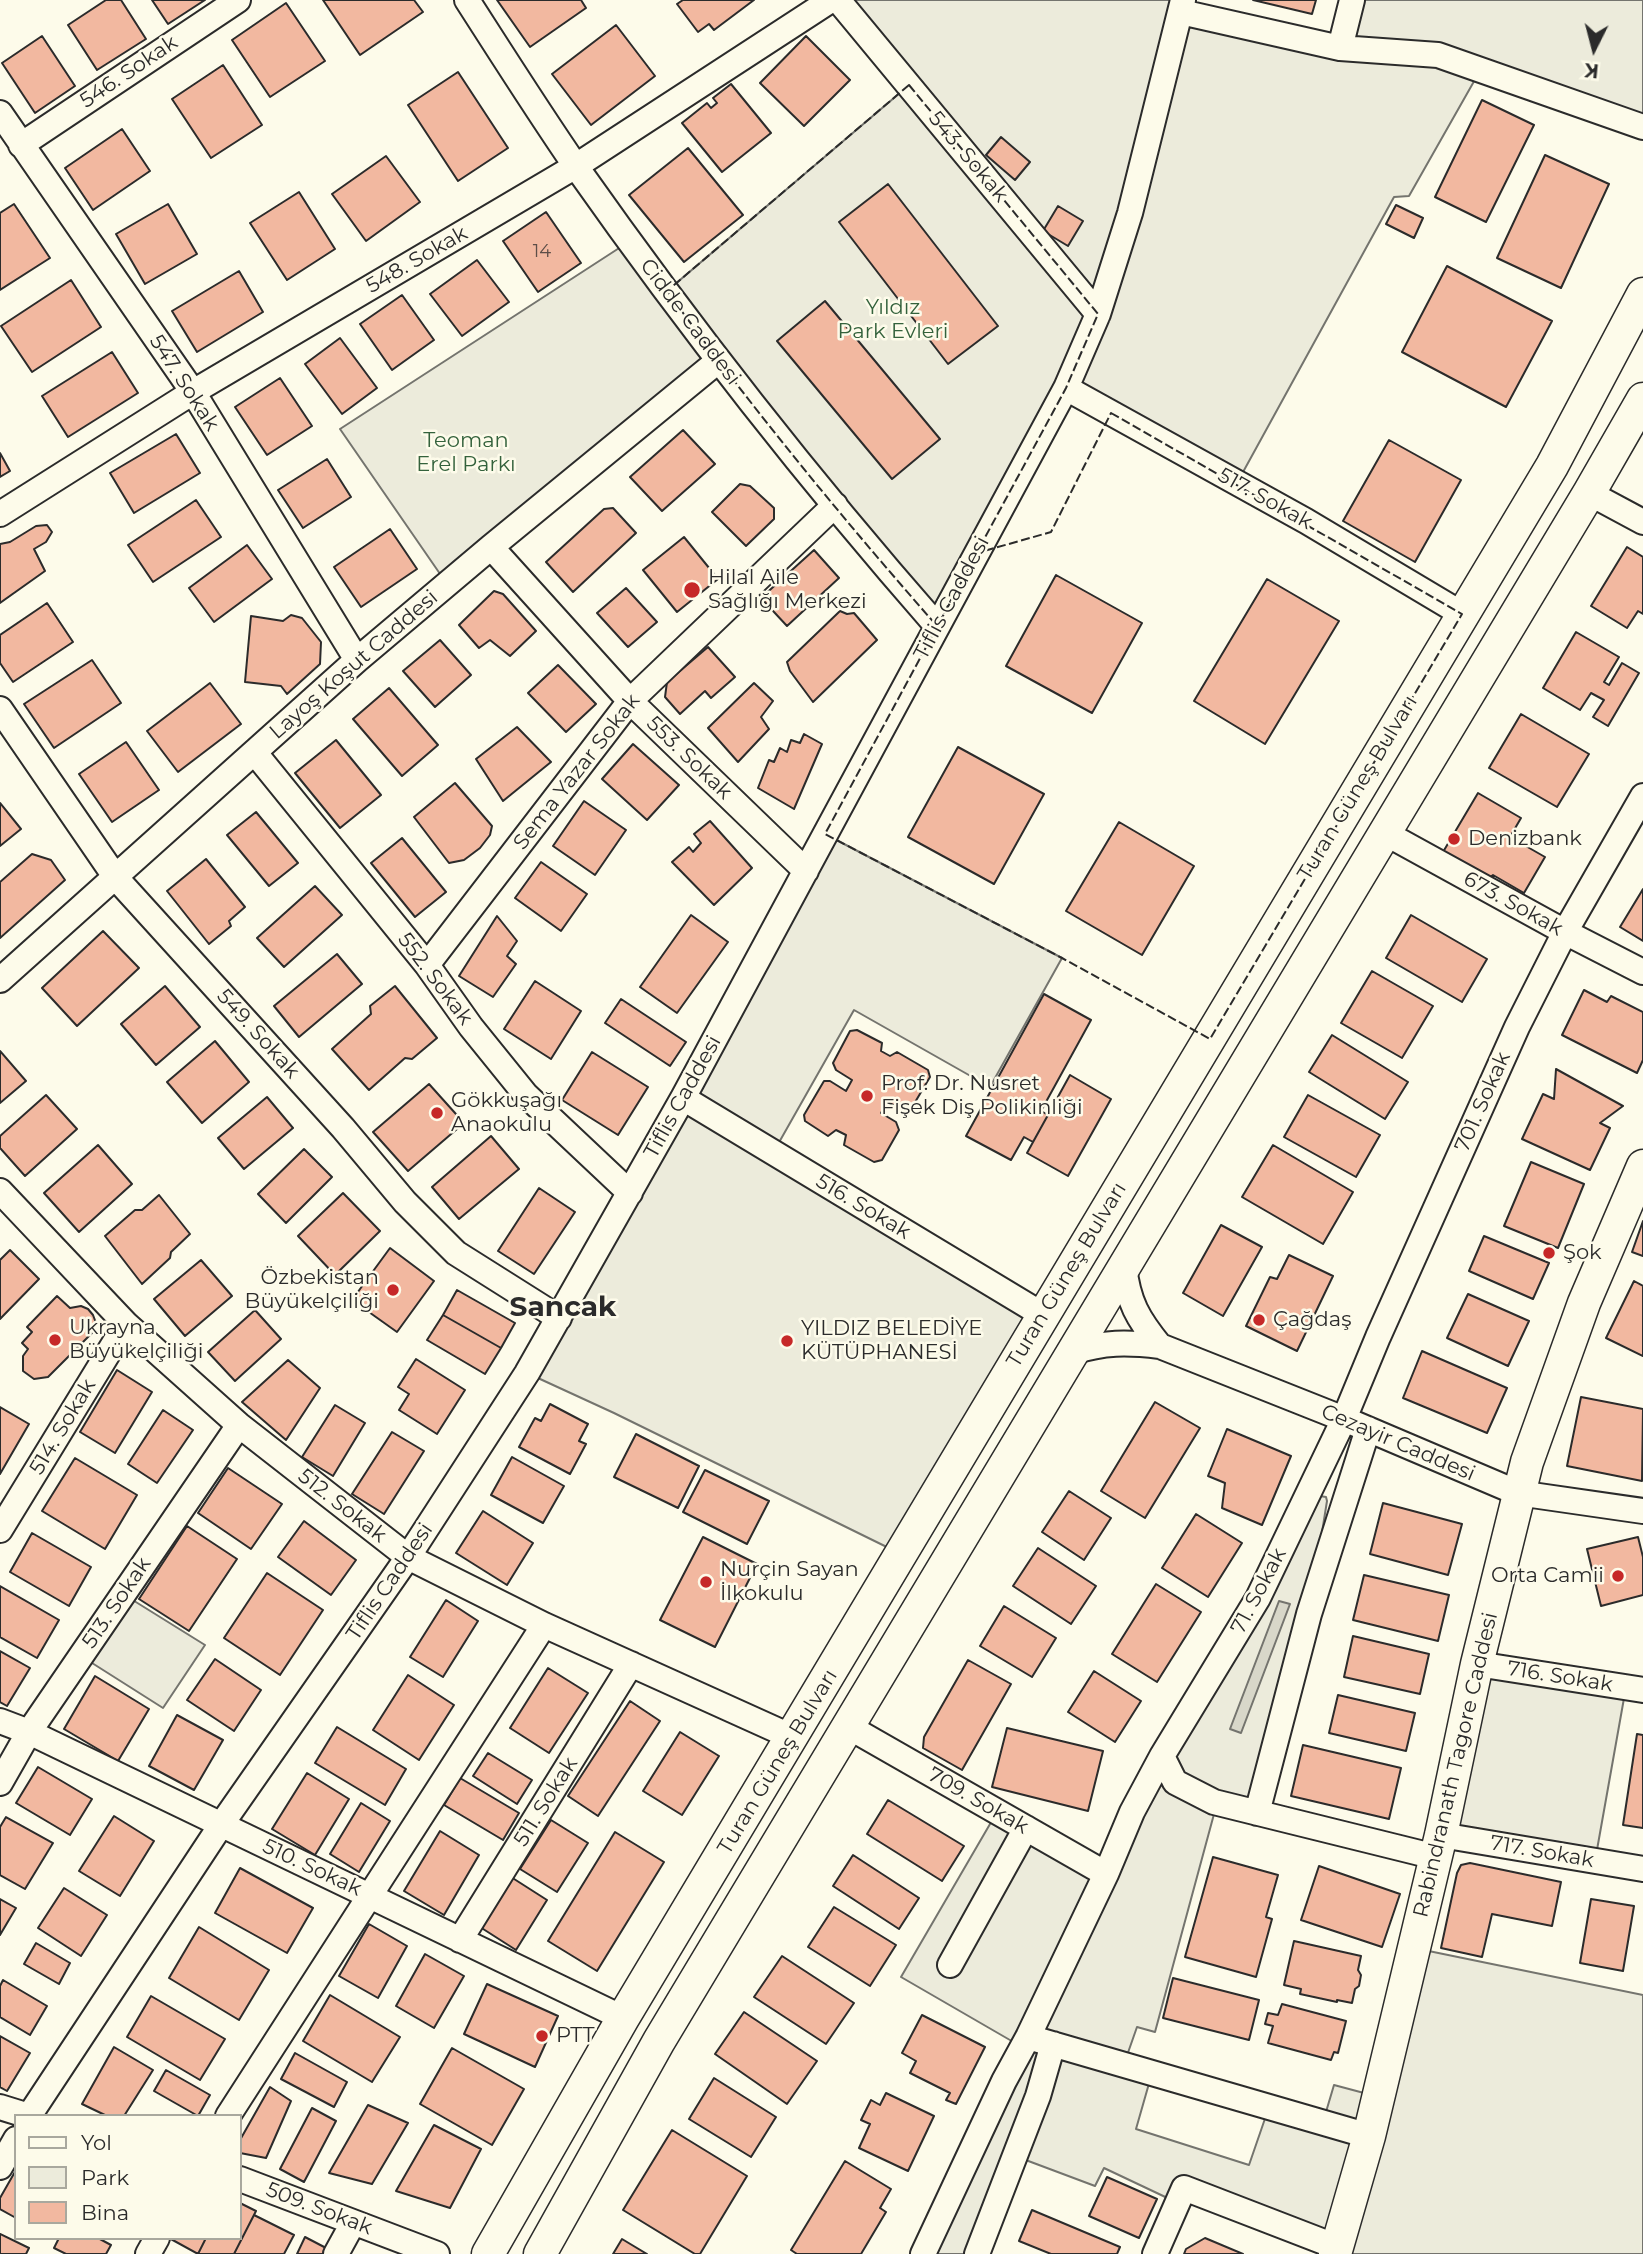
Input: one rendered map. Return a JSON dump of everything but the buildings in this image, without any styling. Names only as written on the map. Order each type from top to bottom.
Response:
[{"type":"main road","name":"Turan Güneş Bulvarı","points":[[488,2254],[623,2018],[1552,466],[1643,294]]},
{"type":"main road","name":"Turan Güneş Bulvarı","points":[[540,2254],[659,2041],[1589,494],[1643,399]]},
{"type":"main road","name":"Rabindranath Tagore Caddesi","points":[[1336,2250],[1370,2136],[1439,1846],[1477,1664],[1518,1493],[1545,1408],[1584,1303],[1643,1166]]},
{"type":"street","name":"546. Sokak","points":[[21,145],[238,0]]},
{"type":"street","name":"Cidde Caddesi","points":[[467,0],[576,166],[718,361],[937,626]]},
{"type":"street","name":"548. Sokak","points":[[0,513],[193,392],[576,166],[831,0]]},
{"type":"street","name":"543. Sokak","points":[[838,0],[1098,314]]},
{"type":"street","points":[[1340,48],[1352,0]]},
{"type":"street","name":"Tiflis Caddesi","points":[[30,2114],[221,1825],[408,1557],[527,1373],[683,1098],[1066,388],[1098,314],[1130,213],[1182,6]]},
{"type":"street","points":[[1182,6],[1340,48],[1438,54],[1643,127]]},
{"type":"street","name":"547. Sokak","points":[[0,113],[193,392],[357,660]]},
{"type":"street","name":"Layoş Koşut Caddesi","points":[[0,980],[357,660],[718,361]]},
{"type":"street","name":"517. Sokak","points":[[1066,388],[1306,521],[1462,614]]},
{"type":"street","points":[[1589,494],[1643,522]]},
{"type":"street","name":"Sema Yazar Sokak","points":[[427,965],[630,701],[835,505]]},
{"type":"street","name":"553. Sokak","points":[[491,547],[630,701],[806,871]]},
{"type":"street","name":"549. Sokak","points":[[0,709],[116,878],[343,1128],[414,1211],[456,1253],[559,1318]]},
{"type":"street","name":"552. Sokak","points":[[255,753],[427,965],[471,1027],[526,1095],[630,1193]]},
{"type":"street","name":"701. Sokak","points":[[1344,1419],[1517,1027],[1565,932],[1643,796]]},
{"type":"street","name":"673. Sokak","points":[[1385,833],[1643,972]]},
{"type":"street","name":"516. Sokak","points":[[683,1098],[1043,1315]]},
{"type":"street","name":"512. Sokak","points":[[0,1191],[125,1324],[239,1425],[408,1557],[544,1625],[792,1737]]},
{"type":"street","points":[[1124,1266],[1127,1292],[1131,1301],[1160,1346]]},
{"type":"street","name":"514. Sokak","points":[[3,1519],[125,1324]]},
{"type":"street","name":"Cezayir Caddesi","points":[[1072,1352],[1110,1343],[1131,1342],[1160,1346],[1344,1419],[1518,1493],[1643,1511]]},
{"type":"street","name":"71. Sokak","points":[[923,2254],[1106,1874],[1132,1812],[1162,1756],[1258,1598],[1344,1419]]},
{"type":"street","name":"513. Sokak","points":[[0,1783],[29,1732],[239,1425]]},
{"type":"street","points":[[1257,1813],[1309,1614],[1368,1429]]},
{"type":"street","points":[[229,2114],[544,1625]]},
{"type":"street","name":"511. Sokak","points":[[460,1940],[631,1664]]},
{"type":"street","name":"716. Sokak","points":[[1477,1664],[1643,1690]]},
{"type":"street","name":"510. Sokak","points":[[0,1721],[29,1732],[623,2018]]},
{"type":"street","name":"709. Sokak","points":[[849,1727],[1106,1874]]},
{"type":"street","name":"717. Sokak","points":[[1162,1756],[1175,1782],[1213,1802],[1257,1813],[1439,1846],[1643,1870]]},
{"type":"street","points":[[950,1965],[1026,1828]]},
{"type":"street","points":[[1028,2037],[1370,2136]]},
{"type":"street","points":[[977,2254],[1038,2096],[1053,2044]]},
{"type":"street","points":[[0,2107],[23,2114]]},
{"type":"street","points":[[977,2138],[998,2143],[1015,2155]]},
{"type":"street","points":[[0,2167],[14,2142]]},
{"type":"street","name":"509. Sokak","points":[[242,2180],[437,2254]]},
{"type":"street","points":[[1155,2254],[1184,2188],[1336,2250]]},
{"type":"street","points":[[336,2254],[353,2223]]},
{"type":"green space","points":[[838,0],[1183,0],[1340,48],[1352,0],[1643,0],[1643,127],[1481,69],[1409,196],[1394,197],[1237,483],[1066,389],[937,626],[718,361],[447,584],[340,429],[630,241],[667,291],[908,86]]},
{"type":"green space","points":[[825,834],[1062,958],[990,1087],[854,1010],[773,1153],[1043,1315],[901,1554],[527,1373]]},
{"type":"green space","points":[[1320,1496],[1326,1497],[1327,1501],[1309,1614],[1257,1813],[1217,1803],[1155,2032],[1137,2027],[1124,2064],[1152,2073],[1136,2129],[1249,2165],[1269,2107],[1323,2122],[1334,2085],[1379,2097],[1414,1948],[1643,1995],[1643,2254],[1335,2254],[1185,2188],[1178,2203],[1104,2168],[1095,2186],[1015,2156],[977,2254],[923,2254],[1022,2047],[901,1977],[997,1812],[1105,1874]]},
{"type":"green space","points":[[123,1594],[205,1645],[163,1708],[81,1656]]},
{"type":"green space","points":[[1477,1664],[1626,1687],[1595,1861],[1441,1835]]},
{"type":"shaded area","points":[[1279,1601],[1290,1604],[1241,1733],[1230,1729]]},
{"type":"fence","points":[[909,85],[1098,314],[1066,388],[937,626],[798,462],[667,291],[909,85]]},
{"type":"fence","points":[[1111,413],[1462,614],[1210,1039],[825,834],[977,553],[1051,532],[1111,413]]},
{"type":"place","name":"Hilal Aile Sağlığı Merkezi","points":[[692,590]]},
{"type":"place","name":"Denizbank","points":[[1454,839]]},
{"type":"place","name":"Prof. Dr. Nusret Fişek Diş Polikinliği","points":[[867,1096]]},
{"type":"place","name":"Gökkuşağı Anaokulu","points":[[437,1113]]},
{"type":"place","name":"Şok","points":[[1549,1253]]},
{"type":"place","name":"Özbekistan Büyükelçiliği","points":[[393,1290]]},
{"type":"place","name":"Çağdaş","points":[[1259,1320]]},
{"type":"place","name":"Ukrayna Büyükelçiliği","points":[[55,1340]]},
{"type":"place","name":"YILDIZ BELEDİYE KÜTÜPHANESİ","points":[[787,1341]]},
{"type":"place","name":"Orta Camii","points":[[1618,1576]]},
{"type":"place","name":"Nurçin Sayan İlkokulu","points":[[706,1582]]},
{"type":"place","name":"PTT","points":[[542,2036]]},
{"type":"district","name":"Sancak","points":[[563,1308]]},
{"type":"park label","name":"Yıldız Park Evleri","points":[[893,320]]},
{"type":"park label","name":"Teoman Erel Parkı","points":[[466,453]]}]
